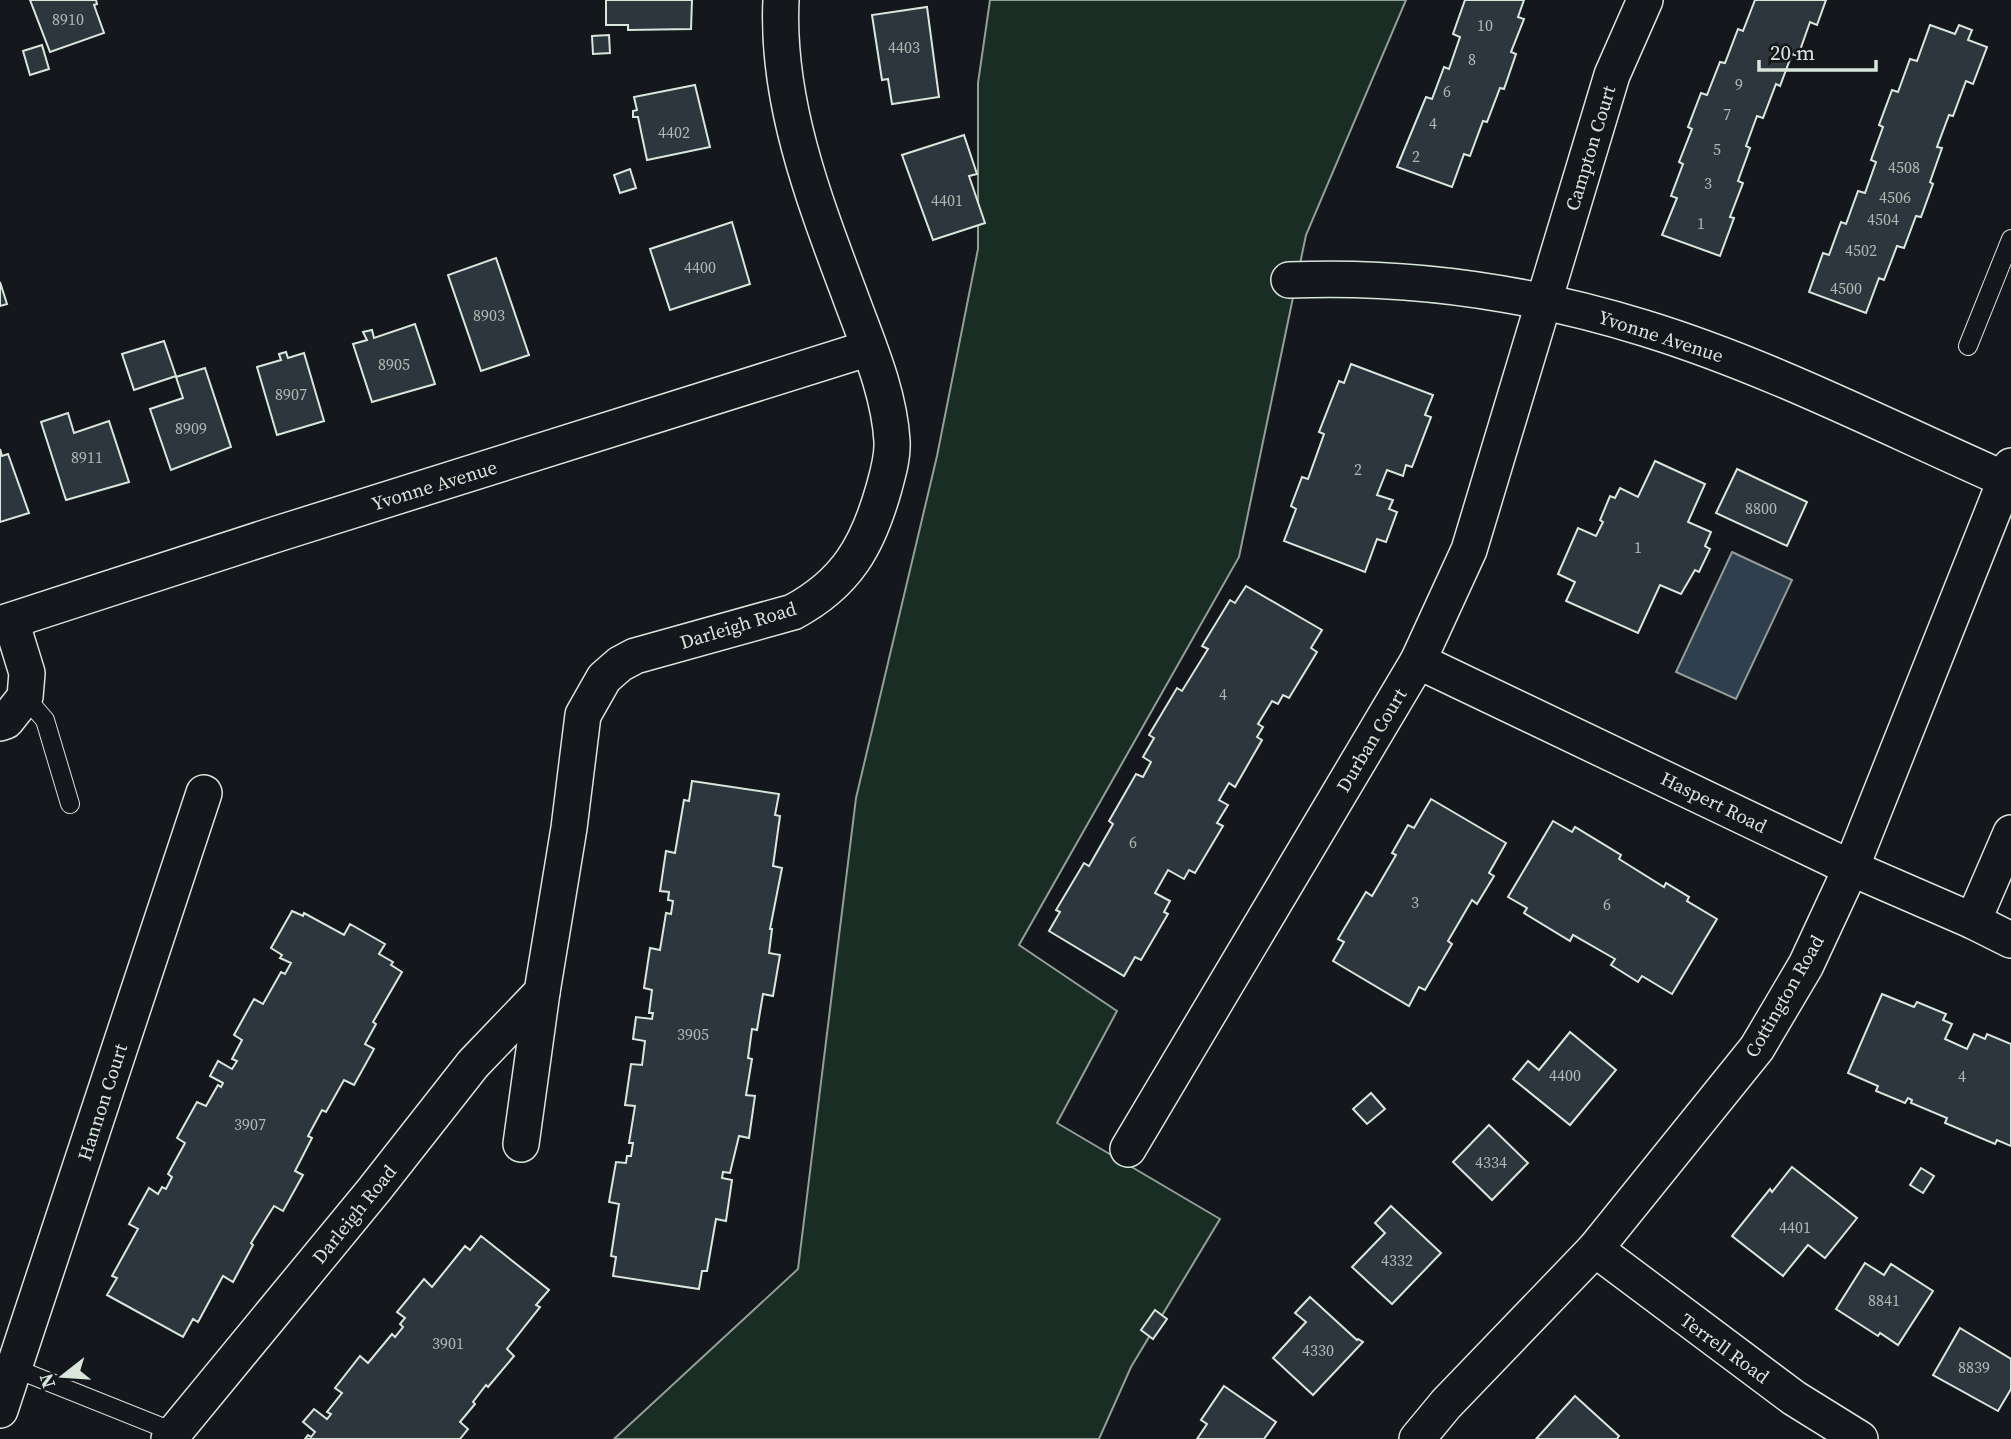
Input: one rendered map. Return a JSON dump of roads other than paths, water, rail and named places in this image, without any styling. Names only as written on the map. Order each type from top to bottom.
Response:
[{"type":"street","name":"Darleigh Road","points":[[521,1144],[569,828],[583,715],[604,678],[620,664],[635,656],[793,611],[824,592],[853,563],[876,519],[889,467],[892,444],[889,413],[869,348],[811,186],[798,138],[782,58],[779,27],[781,0]]},
{"type":"street","name":"Campton Court","points":[[1544,300],[1612,75],[1645,0]]},
{"type":"street","name":"Yvonne Avenue","points":[[1289,280],[1347,278],[1455,285],[1544,300],[1646,328],[1755,368],[2009,476]]},
{"type":"street","name":"Durban Court","points":[[1128,1149],[1418,661],[1469,550],[1544,300]]},
{"type":"street","name":"Yvonne Avenue","points":[[5,623],[290,530],[869,348]]},
{"type":"street","name":"Cottington Road","points":[[1417,1439],[1446,1404],[1595,1250],[1757,1048],[1807,965],[1851,868],[2009,476]]},
{"type":"street","points":[[0,723],[6,721],[26,697],[27,673],[5,623]]},
{"type":"street","name":"Haspert Road","points":[[1418,661],[1851,868],[2011,940]]},
{"type":"street","name":"Hannon Court","points":[[0,1410],[204,793]]},
{"type":"street","points":[[1973,921],[2011,833]]},
{"type":"street","name":"Darleigh Road","points":[[172,1436],[374,1190],[473,1064],[542,992]]},
{"type":"street","name":"Terrell Road","points":[[1595,1250],[1794,1398],[1860,1439]]},
{"type":"lane","points":[[1968,346],[2011,239]]},
{"type":"lane","points":[[26,697],[45,720],[70,804]]},
{"type":"lane","points":[[14,1367],[172,1436]]},
{"type":"water","points":[[1732,552],[1792,580],[1736,699],[1676,672]]}]
